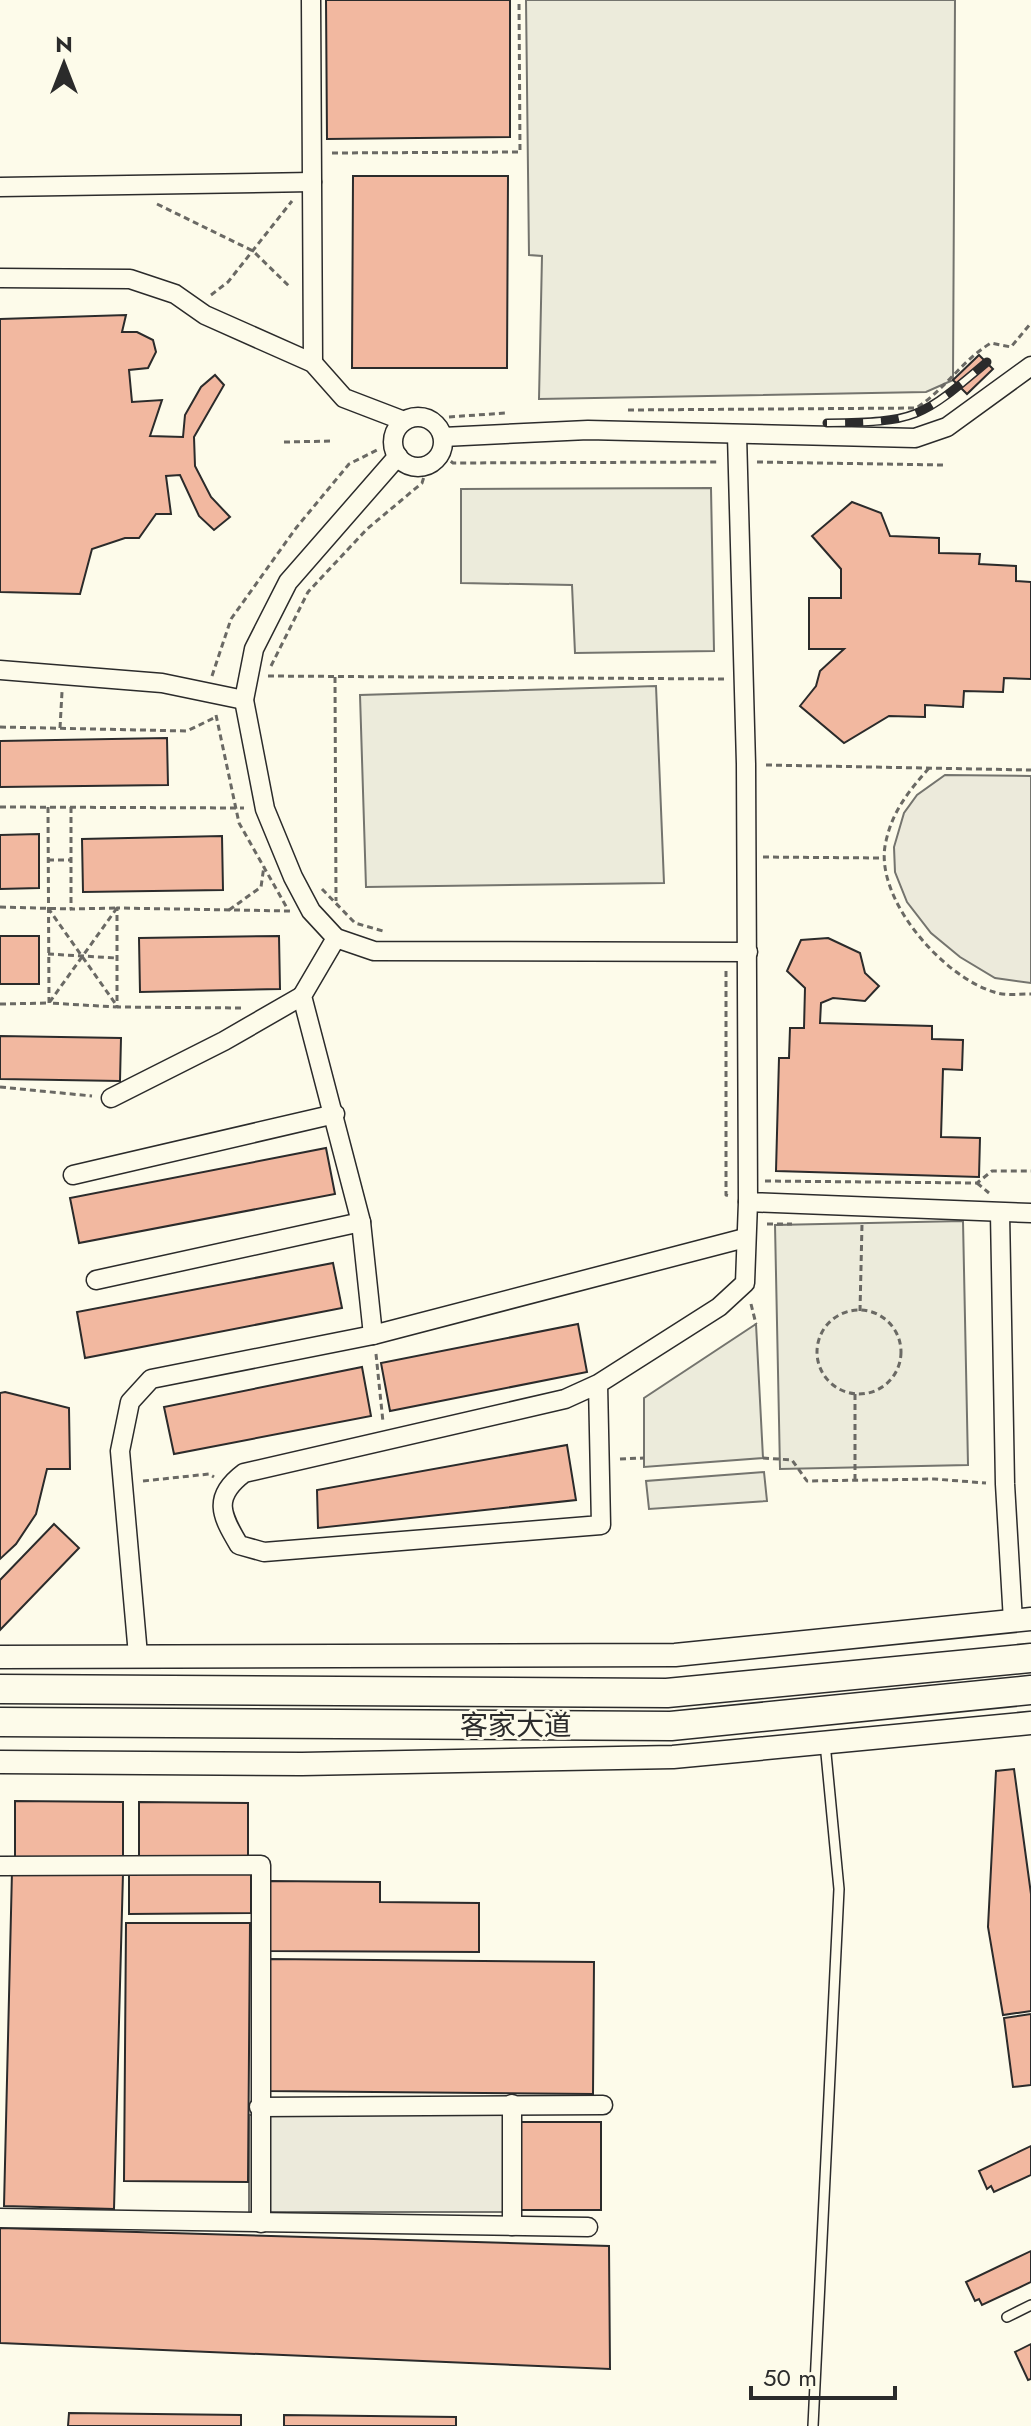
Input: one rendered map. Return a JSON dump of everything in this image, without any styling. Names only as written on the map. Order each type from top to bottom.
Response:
[{"type":"main road","name":"客家大道","points":[[0,1689],[667,1693],[1031,1658]]},
{"type":"main road","name":"客家大道","points":[[0,1722],[671,1726],[1031,1690]]},
{"type":"street","points":[[311,0],[313,363]]},
{"type":"street","points":[[0,187],[312,182]]},
{"type":"street","points":[[0,278],[130,279],[175,294],[205,315],[313,363],[344,398],[404,421],[417,417],[437,445]]},
{"type":"street","points":[[396,449],[412,465],[437,445],[588,430],[915,438],[947,427],[1031,366]]},
{"type":"street","points":[[404,421],[396,449],[288,582],[254,649],[257,676],[246,706],[265,809],[304,917],[336,938],[374,951],[748,952]]},
{"type":"street","points":[[598,1384],[601,1525],[264,1552],[239,1545],[225,1522],[222,1503],[227,1486],[244,1473],[565,1399],[598,1384],[719,1307],[745,1283],[748,1271],[745,1238],[748,1202],[748,952],[737,435]]},
{"type":"street","points":[[0,670],[162,683],[212,693],[246,706]]},
{"type":"street","points":[[111,1098],[302,996],[336,938]]},
{"type":"street","points":[[302,996],[361,1222],[373,1335]]},
{"type":"street","points":[[73,1175],[335,1114]]},
{"type":"street","points":[[748,1202],[1031,1213]]},
{"type":"street","points":[[0,1657],[675,1655],[1022,1620],[1005,1484],[1000,1213]]},
{"type":"street","points":[[96,1280],[361,1222]]},
{"type":"street","points":[[138,1655],[120,1451],[130,1402],[151,1379],[373,1335],[745,1238]]},
{"type":"street","points":[[0,1762],[302,1764],[658,1758],[1031,1723]]},
{"type":"street","points":[[0,1866],[261,1865],[261,2223]]},
{"type":"street","points":[[512,2104],[512,2226]]},
{"type":"street","points":[[259,2107],[603,2105]]},
{"type":"street","points":[[0,2218],[588,2227]]},
{"type":"lane","points":[[813,2426],[839,1889],[825,1743]]},
{"type":"lane","points":[[1007,2317],[1031,2305]]},
{"type":"path","points":[[312,153],[520,152],[519,0]]},
{"type":"path","points":[[155,203],[253,251],[291,288]]},
{"type":"path","points":[[228,282],[289,204]]},
{"type":"path","points":[[623,411],[916,408],[942,392],[965,359],[991,343],[1011,347],[1031,323]]},
{"type":"path","points":[[257,676],[308,592],[367,529],[422,483],[437,445],[454,415],[515,413]]},
{"type":"path","points":[[284,442],[334,441]]},
{"type":"path","points":[[437,445],[453,463],[943,465]]},
{"type":"path","points":[[304,917],[289,911],[239,823],[210,681],[231,619],[349,464],[396,449]]},
{"type":"path","points":[[60,728],[62,674]]},
{"type":"path","points":[[257,676],[744,680]]},
{"type":"path","points":[[257,676],[266,689]]},
{"type":"path","points":[[335,677],[336,938]]},
{"type":"path","points":[[0,727],[187,731],[246,706]]},
{"type":"path","points":[[746,764],[1031,770]]},
{"type":"path","points":[[929,768],[900,801],[885,844],[886,876],[899,909],[922,940],[954,972],[995,993],[1031,994]]},
{"type":"path","points":[[0,807],[265,809]]},
{"type":"path","points":[[48,807],[49,1003]]},
{"type":"path","points":[[71,807],[71,909]]},
{"type":"path","points":[[747,857],[885,858]]},
{"type":"path","points":[[48,860],[71,860]]},
{"type":"path","points":[[229,910],[261,887],[264,866]]},
{"type":"path","points":[[313,880],[355,923],[385,931]]},
{"type":"path","points":[[0,907],[289,911],[304,917]]},
{"type":"path","points":[[48,908],[117,1007]]},
{"type":"path","points":[[49,1003],[117,908]]},
{"type":"path","points":[[117,908],[117,1007]]},
{"type":"path","points":[[48,954],[117,958]]},
{"type":"path","points":[[726,965],[726,1195],[748,1202],[764,1181],[977,1183],[992,1171],[1031,1171]]},
{"type":"path","points":[[0,1004],[281,1008]]},
{"type":"path","points":[[0,1087],[111,1098]]},
{"type":"path","points":[[860,1311],[863,1208]]},
{"type":"path","points":[[860,1311],[880,1316],[891,1325],[901,1351],[900,1362],[888,1382],[878,1389],[855,1394],[833,1385],[825,1376],[817,1350],[828,1324],[839,1315],[860,1311]]},
{"type":"path","points":[[373,1335],[386,1441]]},
{"type":"path","points":[[855,1394],[855,1480]]},
{"type":"path","points":[[600,1460],[644,1458]]},
{"type":"path","points":[[763,1458],[792,1460],[807,1481],[934,1479],[1005,1484]]},
{"type":"path","points":[[123,1483],[209,1474]]},
{"type":"shaded area","points":[[526,0],[955,0],[953,380],[926,392],[539,399],[542,256],[529,255]]},
{"type":"shaded area","points":[[711,488],[714,651],[575,653],[572,585],[461,583],[461,489]]},
{"type":"shaded area","points":[[656,686],[664,883],[366,887],[360,695]]},
{"type":"shaded area","points":[[945,775],[1031,776],[1031,983],[995,978],[960,957],[931,933],[907,902],[895,872],[894,847],[904,813],[917,795]]},
{"type":"shaded area","points":[[963,1221],[968,1465],[780,1469],[775,1225]]},
{"type":"shaded area","points":[[756,1324],[763,1458],[644,1467],[644,1398]]},
{"type":"shaded area","points":[[764,1472],[767,1501],[649,1509],[646,1481]]},
{"type":"shaded area","points":[[249,2115],[505,2115],[505,2212],[249,2212]]},
{"type":"building","points":[[326,0],[510,0],[510,137],[327,139]]},
{"type":"building","points":[[353,176],[508,176],[507,368],[352,368]]},
{"type":"building","points":[[126,315],[122,332],[137,332],[153,340],[156,352],[148,368],[129,370],[132,402],[162,400],[150,436],[183,437],[185,415],[201,387],[215,375],[224,385],[194,437],[195,466],[211,497],[230,517],[214,530],[199,516],[180,475],[166,476],[171,514],[156,514],[139,538],[125,538],[92,549],[80,594],[0,592],[0,319]]},
{"type":"building","points":[[979,355],[993,369],[967,394],[953,380]]},
{"type":"building","points":[[852,502],[881,513],[890,536],[939,538],[939,553],[980,554],[979,564],[1016,566],[1016,581],[1031,582],[1031,679],[1004,678],[1003,692],[964,691],[963,707],[925,705],[925,717],[889,716],[844,743],[800,706],[816,686],[820,671],[844,649],[809,649],[809,598],[841,598],[841,569],[812,536]]},
{"type":"building","points":[[167,738],[168,785],[0,787],[0,741]]},
{"type":"building","points":[[39,834],[39,888],[0,889],[0,835]]},
{"type":"building","points":[[222,836],[223,890],[83,892],[82,839]]},
{"type":"building","points":[[0,936],[39,936],[39,984],[0,984]]},
{"type":"building","points":[[279,936],[280,989],[140,992],[139,938]]},
{"type":"building","points":[[828,938],[860,953],[865,973],[879,986],[865,1001],[833,998],[821,1003],[820,1023],[932,1026],[932,1039],[963,1040],[962,1070],[943,1069],[941,1137],[980,1138],[979,1177],[776,1171],[779,1058],[789,1058],[790,1028],[804,1028],[805,988],[787,971],[801,940]]},
{"type":"building","points":[[0,1036],[121,1038],[120,1081],[0,1079]]},
{"type":"building","points":[[326,1148],[335,1194],[79,1243],[70,1198]]},
{"type":"building","points":[[333,1263],[342,1308],[85,1358],[77,1312]]},
{"type":"building","points":[[578,1324],[587,1372],[390,1411],[381,1363]]},
{"type":"building","points":[[362,1367],[371,1416],[174,1454],[164,1407]]},
{"type":"building","points":[[0,1393],[69,1408],[70,1469],[47,1469],[36,1514],[16,1544],[0,1559]]},
{"type":"building","points":[[567,1445],[576,1500],[318,1528],[317,1490]]},
{"type":"building","points":[[54,1524],[79,1548],[0,1630],[0,1580]]},
{"type":"building","points":[[1014,1769],[1031,1894],[1031,2011],[1003,2015],[988,1927],[996,1771]]},
{"type":"building","points":[[15,1801],[123,1802],[123,1858],[15,1857]]},
{"type":"building","points":[[139,1802],[248,1803],[248,1858],[139,1857]]},
{"type":"building","points":[[251,1869],[251,1913],[129,1914],[129,1870]]},
{"type":"building","points":[[12,1871],[123,1873],[114,2209],[4,2206]]},
{"type":"building","points":[[270,1881],[380,1882],[380,1902],[479,1903],[479,1952],[269,1951]]},
{"type":"building","points":[[126,1923],[250,1923],[248,2182],[124,2181]]},
{"type":"building","points":[[269,1959],[594,1962],[593,2094],[268,2091]]},
{"type":"building","points":[[1031,2014],[1031,2085],[1013,2087],[1004,2018]]},
{"type":"building","points":[[521,2122],[601,2122],[601,2210],[521,2210]]},
{"type":"building","points":[[1031,2146],[1031,2175],[994,2192],[991,2186],[987,2189],[979,2171]]},
{"type":"building","points":[[0,2228],[609,2246],[610,2369],[0,2343]]},
{"type":"building","points":[[1031,2251],[1031,2282],[982,2305],[979,2299],[975,2301],[966,2282]]},
{"type":"building","points":[[1031,2344],[1031,2379],[1028,2380],[1015,2352]]},
{"type":"building","points":[[69,2413],[241,2415],[241,2426],[68,2426]]},
{"type":"building","points":[[284,2415],[456,2417],[456,2426],[284,2426]]},
{"type":"railway","points":[[827,423],[880,421],[915,414],[946,395],[987,362]]}]
